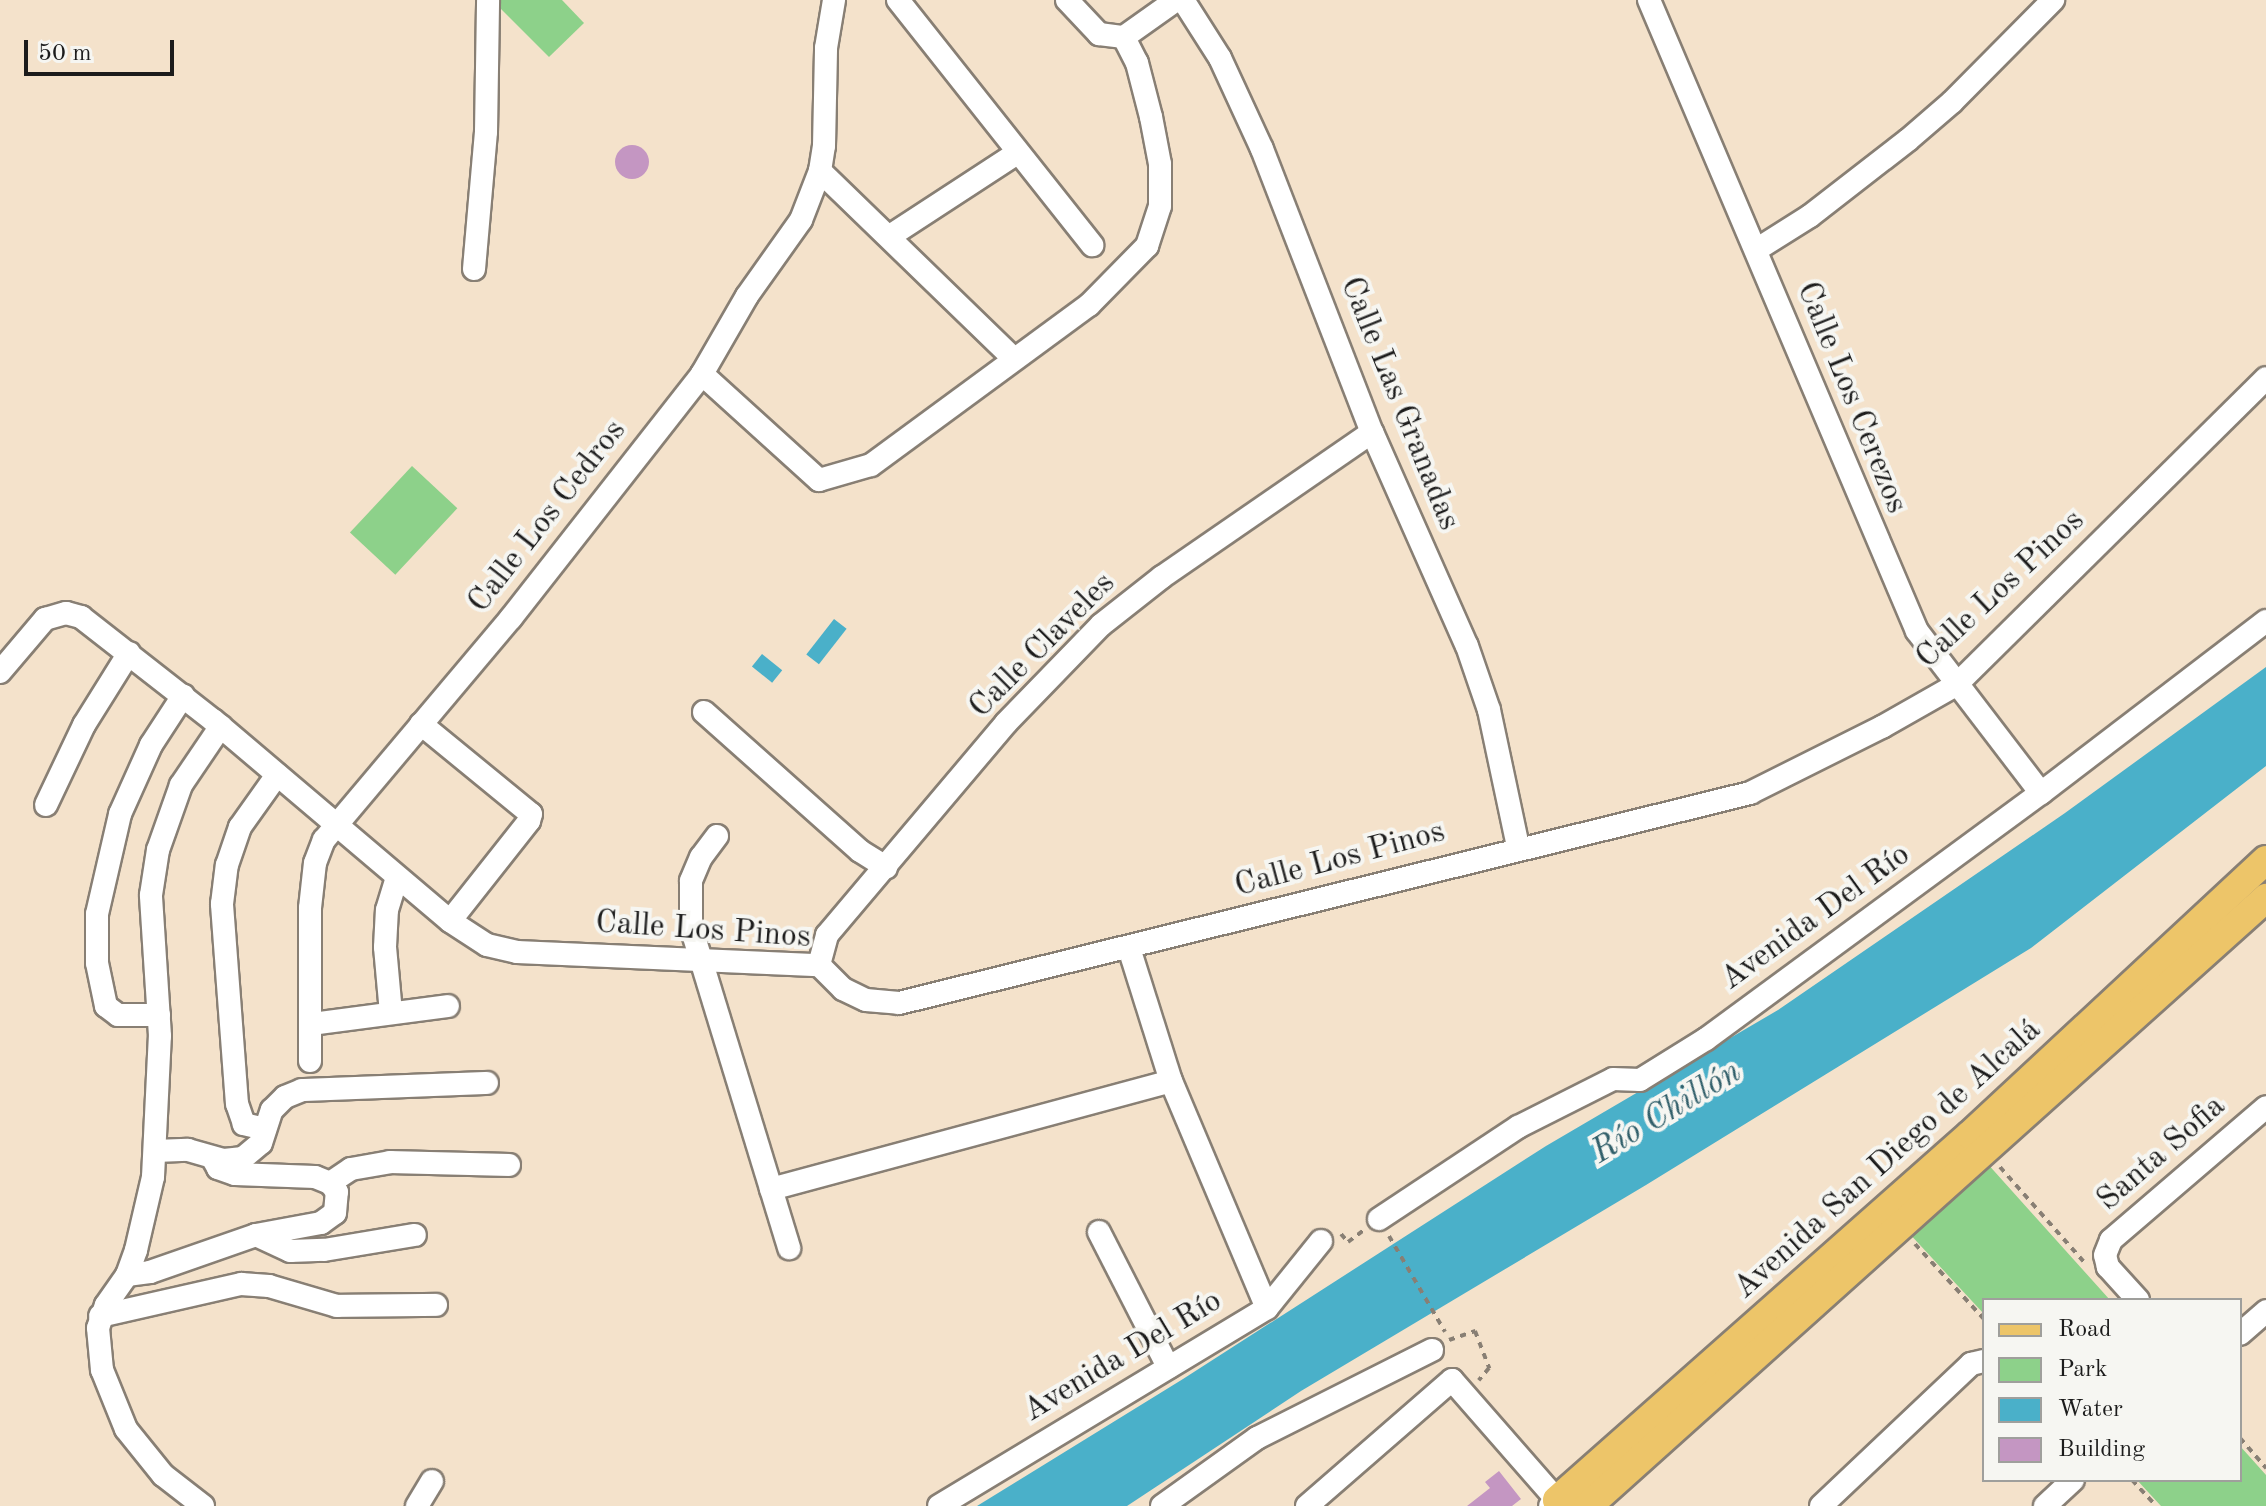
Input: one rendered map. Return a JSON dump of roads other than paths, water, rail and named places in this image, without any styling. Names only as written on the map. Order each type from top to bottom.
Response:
[{"type":"main road","name":"Avenida San Diego de Alcalá","points":[[1557,1504],[1592,1497],[1702,1388],[1939,1177],[2266,860]]},
{"type":"main road","name":"Avenida San Diego de Alcalá","points":[[1702,1388],[1900,1227],[1939,1177],[1985,1150],[2266,898]]},
{"type":"street","points":[[474,269],[486,132],[488,0]]},
{"type":"street","name":"Calle Los Cedros","points":[[310,1061],[310,908],[315,863],[334,825],[511,618],[702,374],[747,296],[801,220],[820,171],[824,146],[826,48],[834,0]]},
{"type":"street","points":[[898,0],[1016,154],[1092,245]]},
{"type":"street","points":[[1067,0],[1099,34],[1124,37],[1176,0]]},
{"type":"street","name":"Calle Las Granadas","points":[[1183,0],[1220,58],[1262,149],[1372,432],[1467,646],[1489,710],[1518,847]]},
{"type":"street","name":"Calle Los Cerezos","points":[[1649,0],[1917,631],[2041,793]]},
{"type":"street","points":[[1756,250],[1810,216],[1908,140],[1952,102],[2053,0]]},
{"type":"street","points":[[702,374],[819,480],[871,465],[1089,305],[1147,246],[1160,206],[1160,164],[1137,63],[1124,37]]},
{"type":"street","points":[[890,236],[1016,154]]},
{"type":"street","points":[[820,171],[1014,359]]},
{"type":"street","name":"Calle Los Pinos","points":[[0,672],[39,623],[59,613],[81,617],[221,726],[334,825],[476,940],[517,952],[819,965],[843,989],[866,1000],[899,1003],[1129,948],[1518,847],[1750,793],[1882,727],[1956,685],[2266,378]]},
{"type":"street","name":"Calle Claveles","points":[[819,965],[827,935],[1006,723],[1101,625],[1162,577],[1372,432]]},
{"type":"street","name":"Avenida Del Río","points":[[1381,1224],[1518,1127],[1613,1079],[1640,1080],[1706,1039],[2041,793],[2266,621]]},
{"type":"street","points":[[46,805],[84,725],[129,653]]},
{"type":"street","points":[[159,1015],[118,1015],[106,1006],[97,963],[97,914],[106,864],[125,802],[151,745],[183,696]]},
{"type":"street","points":[[704,712],[860,851],[886,867]]},
{"type":"street","points":[[421,724],[531,814],[529,821],[450,921]]},
{"type":"street","points":[[203,1506],[163,1475],[126,1429],[102,1370],[98,1328],[100,1316],[127,1275],[146,1213],[155,1151],[159,1015],[151,895],[158,850],[181,785],[221,726]]},
{"type":"street","points":[[265,1129],[244,1124],[237,1104],[222,904],[227,865],[240,827],[277,775]]},
{"type":"street","points":[[717,836],[695,869],[688,896],[691,927],[789,1248]]},
{"type":"street","points":[[391,1013],[385,947],[387,910],[397,877]]},
{"type":"street","points":[[1129,948],[1171,1081],[1267,1308]]},
{"type":"street","points":[[312,1024],[448,1006]]},
{"type":"street","points":[[771,1189],[1171,1081]]},
{"type":"street","points":[[155,1151],[188,1150],[213,1159],[243,1158],[257,1148],[272,1110],[285,1097],[302,1090],[487,1083]]},
{"type":"street","name":"Santa Sofia","points":[[2136,1298],[2108,1267],[2096,1260],[2111,1240],[2266,1107]]},
{"type":"street","points":[[127,1275],[150,1272],[256,1235],[321,1223],[329,1219],[337,1202],[337,1192],[330,1183],[315,1177],[235,1174],[218,1168],[213,1159]]},
{"type":"street","points":[[330,1183],[351,1169],[390,1162],[509,1165]]},
{"type":"street","points":[[1099,1232],[1168,1367]]},
{"type":"street","points":[[256,1235],[290,1251],[324,1250],[415,1235]]},
{"type":"street","name":"Avenida Del Río","points":[[939,1506],[1267,1308],[1321,1241]]},
{"type":"street","points":[[100,1316],[241,1284],[269,1286],[337,1306],[436,1305]]},
{"type":"street","points":[[2242,1332],[2266,1311]]},
{"type":"street","points":[[1162,1506],[1257,1438],[1442,1341]]},
{"type":"street","points":[[1821,1506],[1971,1364],[1982,1361]]},
{"type":"street","points":[[1307,1506],[1452,1380],[1557,1504]]},
{"type":"street","points":[[417,1506],[432,1481]]},
{"type":"street","points":[[2045,1506],[2071,1482]]},
{"type":"water","points":[[834,619],[847,629],[819,664],[806,654]]},
{"type":"water","points":[[762,654],[782,670],[772,683],[752,666]]},
{"type":"water","name":"Río Chillón","points":[[2266,667],[2266,766],[2031,948],[1646,1185],[1301,1391],[1127,1506],[977,1506],[1183,1379],[1546,1146],[1778,1010],[2065,813]]}]
